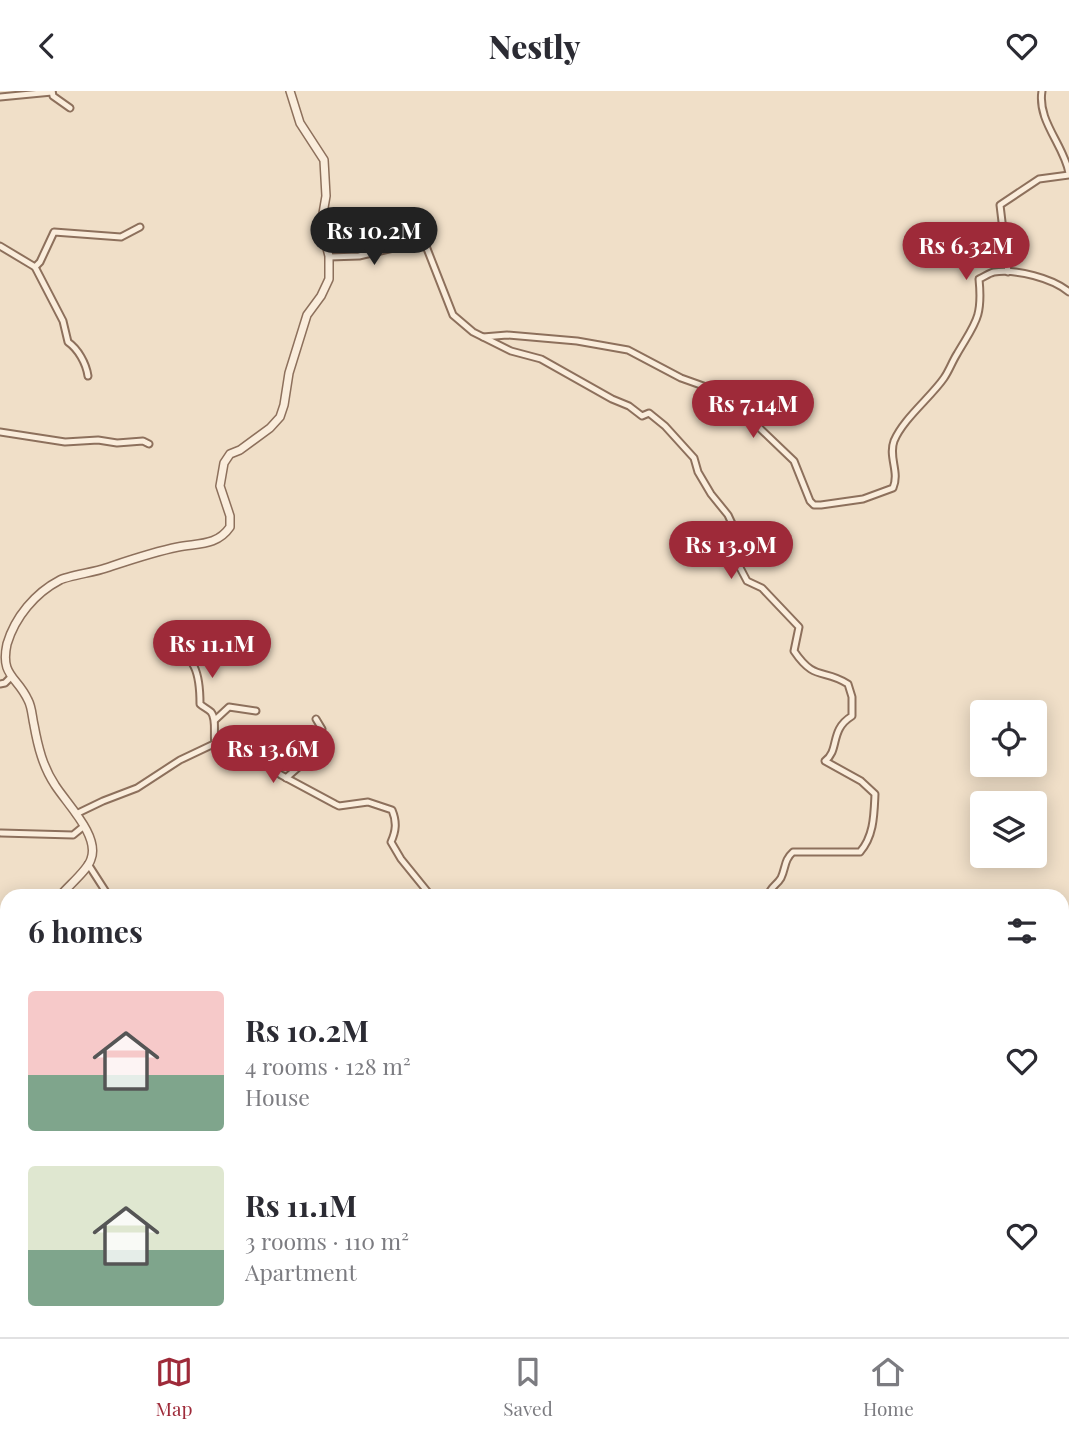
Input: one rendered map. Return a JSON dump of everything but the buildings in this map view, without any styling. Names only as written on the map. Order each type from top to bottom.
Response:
[{"type":"street","points":[[0,97],[52,91],[53,96],[70,108]]},
{"type":"street","points":[[66,889],[92,859],[92,842],[49,775],[38,747],[29,702],[5,669],[4,655],[14,628],[25,609],[36,597],[62,579],[177,547],[217,541],[230,527],[230,516],[220,486],[225,463],[230,454],[270,428],[280,417],[289,373],[307,315],[321,296],[328,279],[329,257],[321,225],[326,196],[324,160],[300,123],[290,91]]},
{"type":"street","points":[[1008,272],[1000,205],[1039,179],[1069,174],[1067,162],[1040,103],[1042,91]]},
{"type":"street","points":[[35,267],[40,263],[54,232],[121,237],[140,227]]},
{"type":"street","points":[[329,257],[359,256],[424,241],[453,315],[473,332],[511,351],[541,359],[629,406],[642,416],[649,413],[665,426],[694,459],[711,494],[729,515],[735,530],[732,544],[742,574],[747,581],[762,588],[799,627],[794,650],[811,671],[841,679],[848,684],[852,697],[852,716],[837,729],[830,757],[825,761],[861,781],[875,794],[874,818],[868,842],[860,852],[793,852],[786,857],[780,880],[770,889]]},
{"type":"street","points":[[0,247],[35,267],[63,321],[68,342],[75,347],[87,366],[88,376]]},
{"type":"street","points":[[482,337],[507,335],[577,341],[636,352],[667,371],[718,394],[747,416],[793,461],[810,501],[814,505],[828,504],[863,499],[893,488],[896,471],[893,458],[895,438],[922,401],[944,378],[974,328],[982,303],[979,279],[992,272],[1008,272],[1059,284],[1069,292]]},
{"type":"street","points":[[0,432],[65,442],[144,441],[149,444]]},
{"type":"street","points":[[166,644],[180,649],[190,658],[199,681],[200,704],[211,712],[215,720]]},
{"type":"street","points":[[0,684],[10,678]]},
{"type":"street","points":[[215,744],[212,733],[215,720],[229,707],[256,712]]},
{"type":"street","points":[[286,778],[302,764],[322,729],[316,719]]},
{"type":"street","points":[[76,814],[137,788],[180,759],[218,742],[238,744],[286,778],[339,806],[368,802],[391,810],[396,824],[391,842],[425,889]]},
{"type":"street","points":[[1,833],[73,835],[84,826]]},
{"type":"street","points":[[88,864],[104,889]]}]
